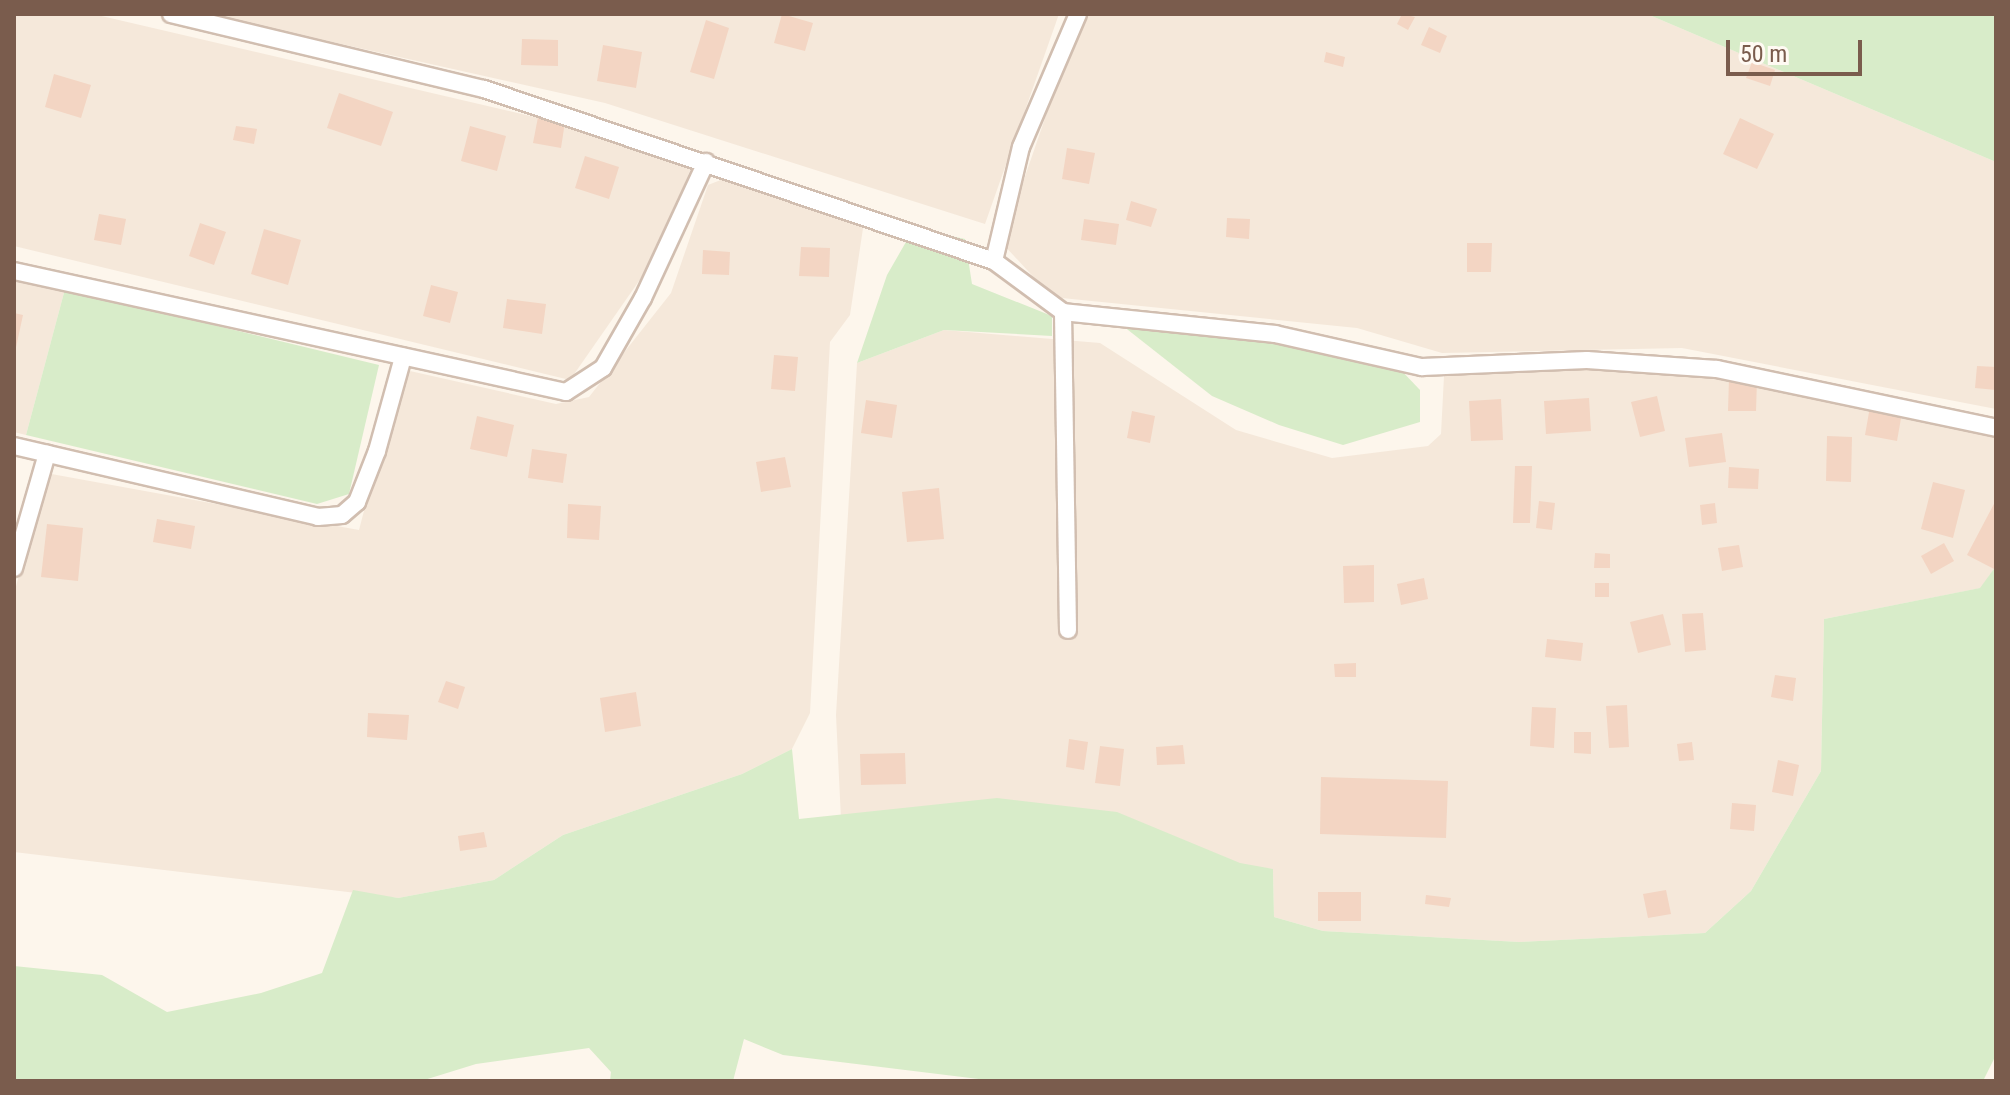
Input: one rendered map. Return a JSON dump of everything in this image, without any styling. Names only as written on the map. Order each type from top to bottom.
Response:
[{"type":"street","points":[[171,14],[484,89],[706,162],[994,261],[1063,312],[1275,334],[1422,367],[1587,360],[1717,369],[1996,428]]},
{"type":"street","points":[[994,261],[1021,147],[1078,14]]},
{"type":"street","points":[[14,271],[566,392],[603,368],[643,298],[706,162]]},
{"type":"street","points":[[1063,312],[1068,630]]},
{"type":"street","points":[[14,446],[318,517],[342,515],[357,502],[377,451],[403,357]]},
{"type":"street","points":[[14,568],[47,454]]},
{"type":"shaded area","points":[[14,14],[93,14],[616,136],[693,163],[655,258],[570,380],[14,246]]},
{"type":"shaded area","points":[[207,14],[1059,14],[985,224],[605,103]]},
{"type":"shaded area","points":[[1081,14],[1647,14],[1996,162],[1996,409],[1682,348],[1442,353],[1357,328],[1052,297],[1002,243]]},
{"type":"shaded area","points":[[736,174],[865,215],[850,315],[830,342],[810,713],[792,749],[742,774],[563,835],[494,880],[398,898],[14,852],[14,594],[46,473],[359,530],[401,369],[556,404],[589,397],[671,293],[708,185]]},
{"type":"shaded area","points":[[14,278],[65,289],[26,435],[14,432]]},
{"type":"shaded area","points":[[944,330],[1100,343],[1236,430],[1332,458],[1428,446],[1441,434],[1444,376],[1611,365],[1769,384],[1996,433],[1996,566],[1981,588],[1824,619],[1821,771],[1751,891],[1705,933],[1519,942],[1323,931],[1274,917],[1273,869],[841,819],[836,715],[857,363]]},
{"type":"green space","points":[[1647,14],[1996,14],[1996,162]]},
{"type":"green space","points":[[914,228],[965,239],[972,284],[1052,316],[1052,336],[944,330],[857,363],[887,275]]},
{"type":"green space","points":[[65,289],[379,365],[349,494],[317,504],[26,435]]},
{"type":"green space","points":[[1123,326],[1348,341],[1398,367],[1420,390],[1420,422],[1343,445],[1279,425],[1212,396]]},
{"type":"green space","points":[[1996,566],[1996,1055],[1983,1081],[995,1081],[783,1055],[744,1039],[733,1081],[610,1081],[611,1072],[589,1048],[476,1064],[421,1081],[14,1081],[14,966],[102,975],[167,1012],[261,993],[322,973],[353,890],[398,898],[494,880],[563,835],[742,774],[792,749],[799,819],[997,798],[1117,812],[1240,863],[1273,869],[1274,917],[1323,931],[1519,942],[1705,933],[1751,891],[1821,771],[1824,619],[1980,588]]},
{"type":"building","points":[[782,14],[813,23],[805,51],[774,43]]},
{"type":"building","points":[[1402,14],[1415,17],[1408,30],[1397,24]]},
{"type":"building","points":[[706,20],[729,28],[714,79],[690,72]]},
{"type":"building","points":[[1429,27],[1447,36],[1440,53],[1421,45]]},
{"type":"building","points":[[522,39],[558,40],[558,66],[521,65]]},
{"type":"building","points":[[603,45],[642,52],[636,88],[597,81]]},
{"type":"building","points":[[1326,52],[1345,57],[1343,67],[1324,62]]},
{"type":"building","points":[[1752,62],[1775,70],[1770,86],[1746,78]]},
{"type":"building","points":[[54,74],[91,85],[81,118],[45,107]]},
{"type":"building","points":[[339,93],[393,112],[381,146],[327,128]]},
{"type":"building","points":[[538,117],[565,122],[561,148],[533,143]]},
{"type":"building","points":[[1740,118],[1774,134],[1757,169],[1723,154]]},
{"type":"building","points":[[236,126],[257,129],[254,144],[233,140]]},
{"type":"building","points":[[470,126],[506,136],[497,171],[461,161]]},
{"type":"building","points":[[1067,148],[1095,153],[1089,184],[1062,179]]},
{"type":"building","points":[[585,156],[619,167],[609,199],[575,188]]},
{"type":"building","points":[[1131,201],[1157,209],[1151,227],[1126,220]]},
{"type":"building","points":[[99,214],[126,219],[121,245],[94,240]]},
{"type":"building","points":[[1227,218],[1250,219],[1249,239],[1226,237]]},
{"type":"building","points":[[1084,219],[1119,224],[1116,245],[1081,240]]},
{"type":"building","points":[[200,223],[226,232],[214,265],[189,256]]},
{"type":"building","points":[[264,229],[301,240],[288,285],[251,274]]},
{"type":"building","points":[[1467,243],[1492,243],[1491,272],[1467,272]]},
{"type":"building","points":[[801,247],[830,248],[829,277],[799,276]]},
{"type":"building","points":[[703,250],[730,252],[729,275],[702,274]]},
{"type":"building","points":[[431,285],[458,292],[450,323],[423,316]]},
{"type":"building","points":[[507,299],[546,304],[542,334],[503,328]]},
{"type":"building","points":[[14,313],[23,315],[15,352],[14,351]]},
{"type":"building","points":[[774,355],[798,357],[795,391],[771,389]]},
{"type":"building","points":[[1977,366],[1996,367],[1996,390],[1975,388]]},
{"type":"building","points":[[1729,378],[1757,379],[1756,411],[1728,411]]},
{"type":"building","points":[[1657,396],[1665,431],[1640,437],[1631,402]]},
{"type":"building","points":[[1589,398],[1591,431],[1546,434],[1544,401]]},
{"type":"building","points":[[1501,399],[1503,440],[1471,441],[1469,401]]},
{"type":"building","points":[[866,400],[897,405],[892,438],[861,433]]},
{"type":"building","points":[[1871,401],[1903,407],[1897,441],[1865,435]]},
{"type":"building","points":[[1132,411],[1155,416],[1150,443],[1127,438]]},
{"type":"building","points":[[477,416],[514,425],[507,457],[470,449]]},
{"type":"building","points":[[1722,433],[1726,462],[1689,467],[1685,438]]},
{"type":"building","points":[[1827,436],[1852,437],[1851,482],[1826,481]]},
{"type":"building","points":[[532,449],[567,454],[563,483],[528,478]]},
{"type":"building","points":[[785,457],[791,487],[761,492],[756,462]]},
{"type":"building","points":[[1515,466],[1532,466],[1530,523],[1513,523]]},
{"type":"building","points":[[1729,467],[1759,469],[1758,489],[1728,488]]},
{"type":"building","points":[[1933,482],[1965,490],[1953,538],[1921,529]]},
{"type":"building","points":[[939,488],[944,539],[907,542],[902,492]]},
{"type":"building","points":[[1996,500],[1996,570],[1967,555]]},
{"type":"building","points":[[1539,501],[1555,503],[1552,530],[1536,528]]},
{"type":"building","points":[[1715,503],[1717,523],[1702,525],[1700,505]]},
{"type":"building","points":[[568,504],[601,506],[599,540],[567,538]]},
{"type":"building","points":[[157,519],[195,526],[191,549],[153,542]]},
{"type":"building","points":[[47,524],[83,528],[78,581],[41,577]]},
{"type":"building","points":[[1944,543],[1954,561],[1931,574],[1921,556]]},
{"type":"building","points":[[1739,545],[1743,567],[1722,571],[1718,548]]},
{"type":"building","points":[[1595,553],[1610,554],[1610,568],[1594,568]]},
{"type":"building","points":[[1374,565],[1374,602],[1344,603],[1343,566]]},
{"type":"building","points":[[1424,578],[1428,599],[1401,605],[1397,584]]},
{"type":"building","points":[[1595,583],[1609,583],[1609,597],[1595,597]]},
{"type":"building","points":[[1703,613],[1706,650],[1685,652],[1682,614]]},
{"type":"building","points":[[1663,614],[1671,645],[1638,653],[1630,622]]},
{"type":"building","points":[[1547,639],[1583,643],[1581,661],[1545,657]]},
{"type":"building","points":[[1356,663],[1356,677],[1335,677],[1334,664]]},
{"type":"building","points":[[1775,675],[1796,678],[1793,701],[1771,697]]},
{"type":"building","points":[[446,681],[465,687],[458,709],[438,702]]},
{"type":"building","points":[[636,692],[641,726],[605,732],[600,698]]},
{"type":"building","points":[[1627,705],[1629,747],[1609,748],[1606,706]]},
{"type":"building","points":[[1532,707],[1556,708],[1554,748],[1530,746]]},
{"type":"building","points":[[368,713],[409,715],[407,740],[367,737]]},
{"type":"building","points":[[1574,732],[1591,732],[1591,754],[1574,753]]},
{"type":"building","points":[[1069,739],[1088,742],[1084,770],[1066,767]]},
{"type":"building","points":[[1692,742],[1694,760],[1679,761],[1677,744]]},
{"type":"building","points":[[1183,745],[1185,764],[1157,765],[1156,747]]},
{"type":"building","points":[[1100,746],[1124,749],[1120,786],[1095,783]]},
{"type":"building","points":[[905,753],[906,784],[861,785],[860,754]]},
{"type":"building","points":[[1778,760],[1799,765],[1793,796],[1772,792]]},
{"type":"building","points":[[1321,777],[1448,781],[1446,838],[1320,834]]},
{"type":"building","points":[[1732,803],[1756,805],[1754,831],[1730,829]]},
{"type":"building","points":[[484,832],[487,847],[460,851],[458,836]]},
{"type":"building","points":[[1666,890],[1671,914],[1648,918],[1643,894]]},
{"type":"building","points":[[1318,892],[1361,892],[1361,921],[1318,921]]},
{"type":"building","points":[[1426,895],[1451,898],[1449,907],[1425,904]]}]
